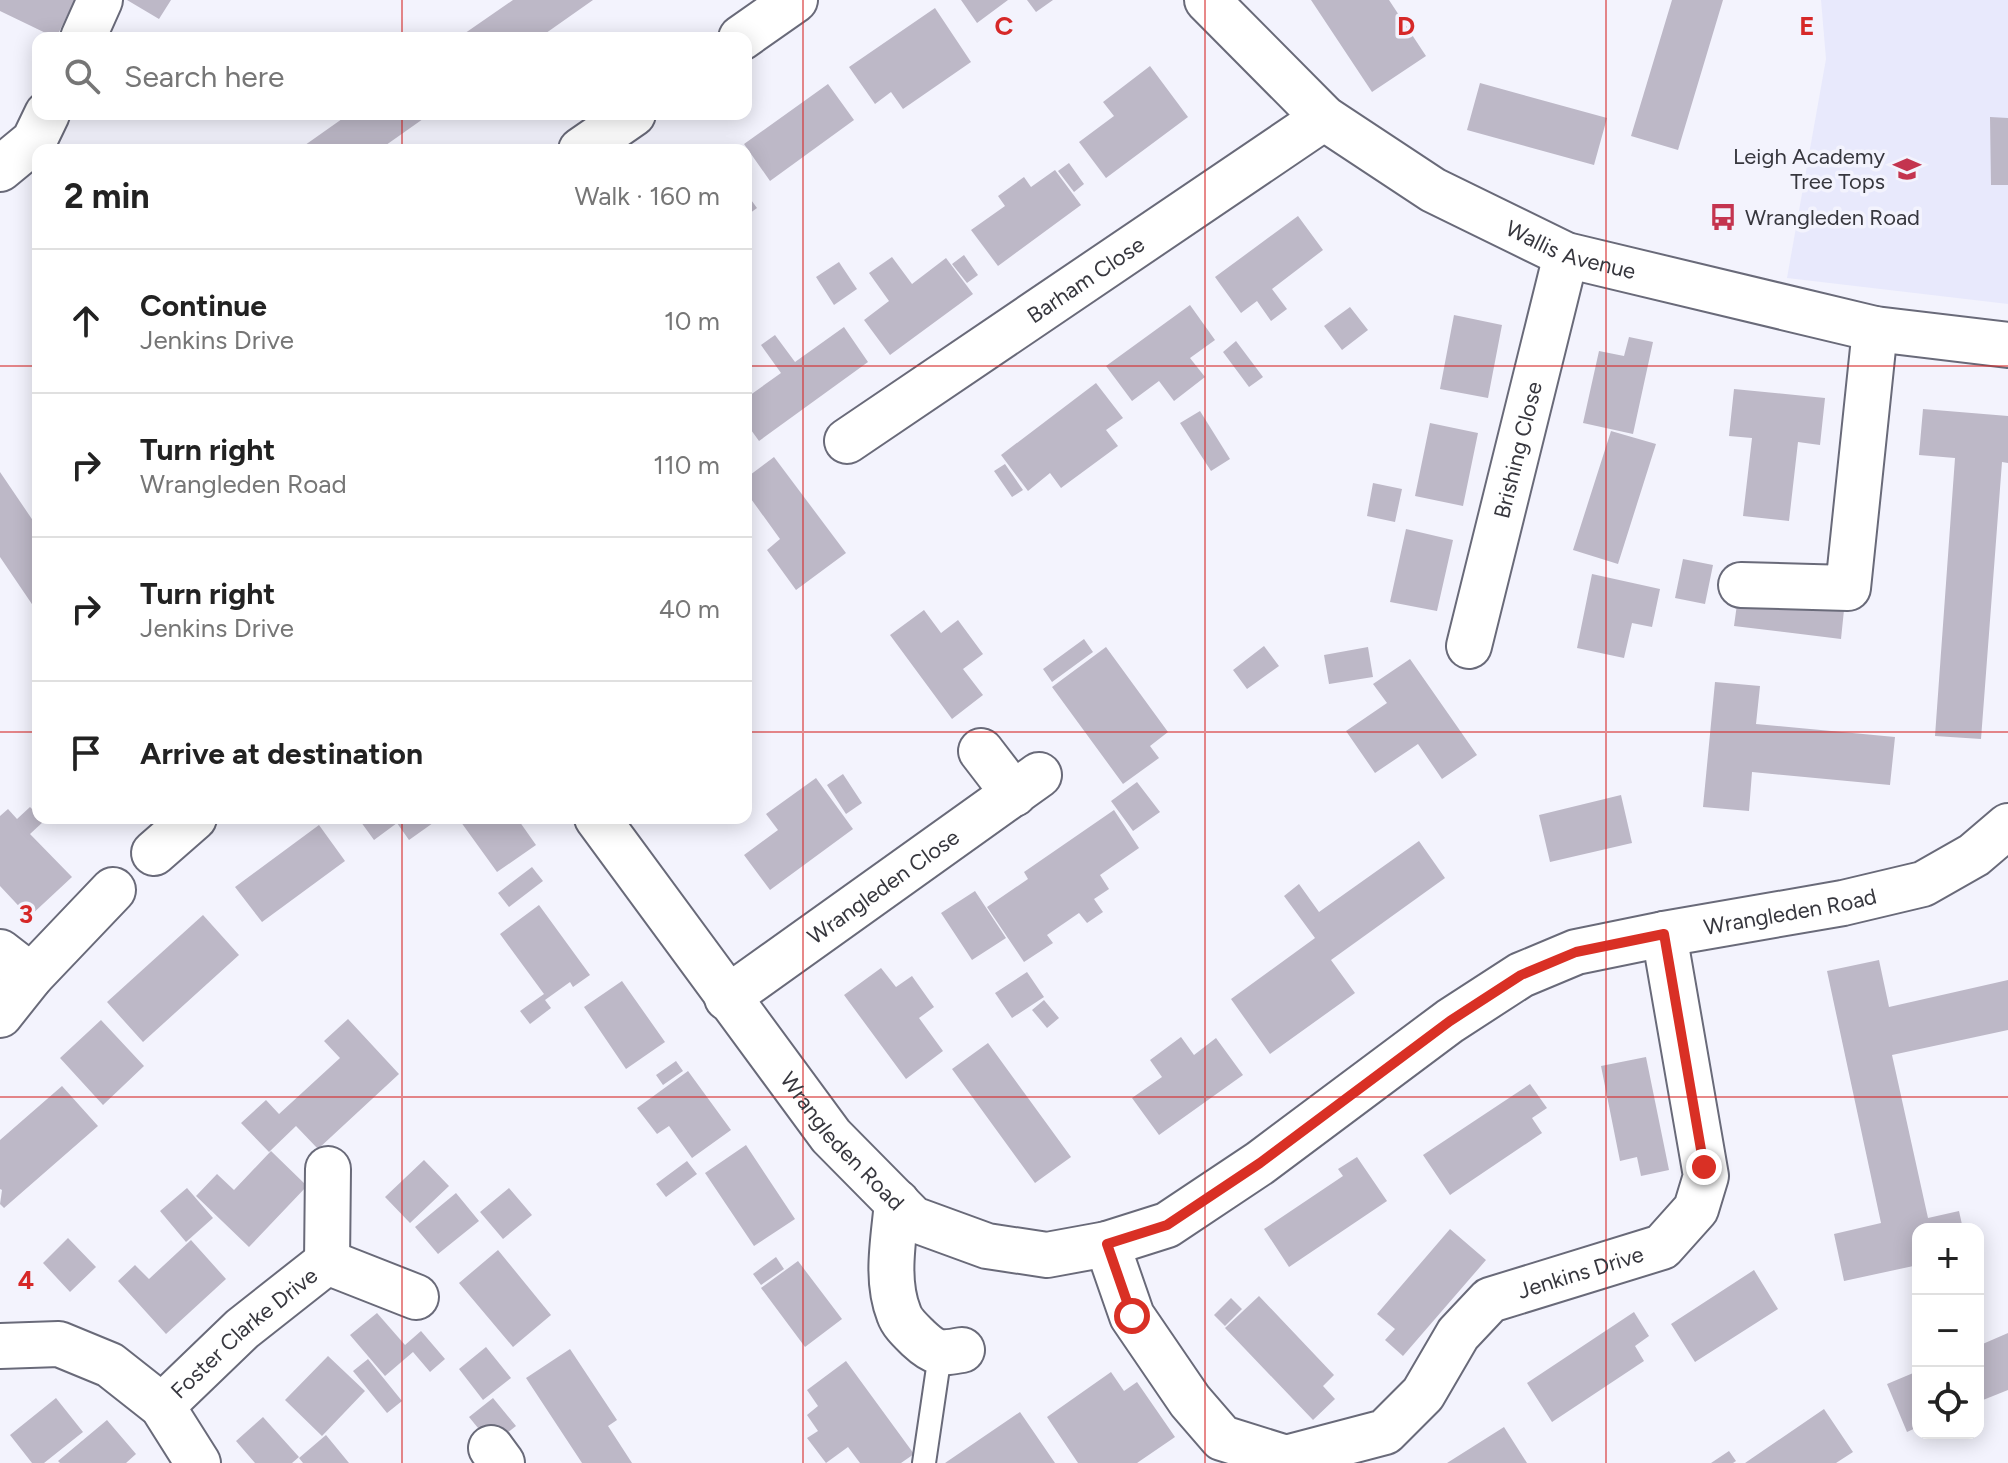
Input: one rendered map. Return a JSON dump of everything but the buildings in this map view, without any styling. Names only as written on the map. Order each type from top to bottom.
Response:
[{"type":"street","points":[[86,32],[100,0]]},
{"type":"street","points":[[750,32],[795,0]]},
{"type":"street","name":"Wallis Avenue","points":[[1207,0],[1324,118],[1433,190],[1566,255],[1875,329],[2008,345]]},
{"type":"street","name":"Barham Close","points":[[847,441],[1324,118]]},
{"type":"street","points":[[0,169],[34,141],[44,120]]},
{"type":"street","points":[[590,144],[624,120]]},
{"type":"street","name":"Brishing Close","points":[[1469,646],[1566,255]]},
{"type":"street","points":[[1741,585],[1848,588],[1875,329]]},
{"type":"street","name":"Wrangleden Close","points":[[727,998],[1027,784],[981,751]]},
{"type":"street","points":[[154,853],[187,824]]},
{"type":"street","name":"Wrangleden Road","points":[[601,824],[831,1136],[913,1219],[987,1246],[1047,1255],[1107,1244],[1167,1225],[1260,1163],[1450,1021],[1521,975],[1576,952],[1843,903],[1923,884],[1974,855],[2008,826]]},
{"type":"street","points":[[0,1015],[15,964],[113,890]]},
{"type":"street","name":"Jenkins Drive","points":[[1107,1244],[1132,1316],[1190,1401],[1222,1438],[1286,1460],[1385,1432],[1423,1394],[1458,1334],[1490,1300],[1662,1247],[1696,1209],[1706,1176],[1664,934]]},
{"type":"street","name":"Foster Clarke Drive","points":[[327,1262],[328,1169]]},
{"type":"street","points":[[897,1202],[892,1287],[899,1316],[927,1346],[951,1352]]},
{"type":"street","name":"Foster Clarke Drive","points":[[327,1262],[416,1297]]},
{"type":"street","name":"Foster Clarke Drive","points":[[162,1406],[242,1329],[327,1262]]},
{"type":"street","points":[[0,1346],[59,1344],[110,1365],[162,1406],[198,1463]]},
{"type":"lane","points":[[924,1463],[951,1352]]},
{"type":"shaded area","name":"Leigh Academy Tree Tops","points":[[1821,0],[2008,0],[2008,304],[1787,278],[1826,59]]},
{"type":"place","name":"Leigh Academy Tree Tops","points":[[1907,169]]},
{"type":"place","name":"Wrangleden Road","points":[[1723,217]]},
{"type":"route","points":[[1132,1316],[1107,1244],[1167,1225],[1260,1163],[1450,1021],[1521,975],[1576,952],[1664,934],[1704,1167]]}]
